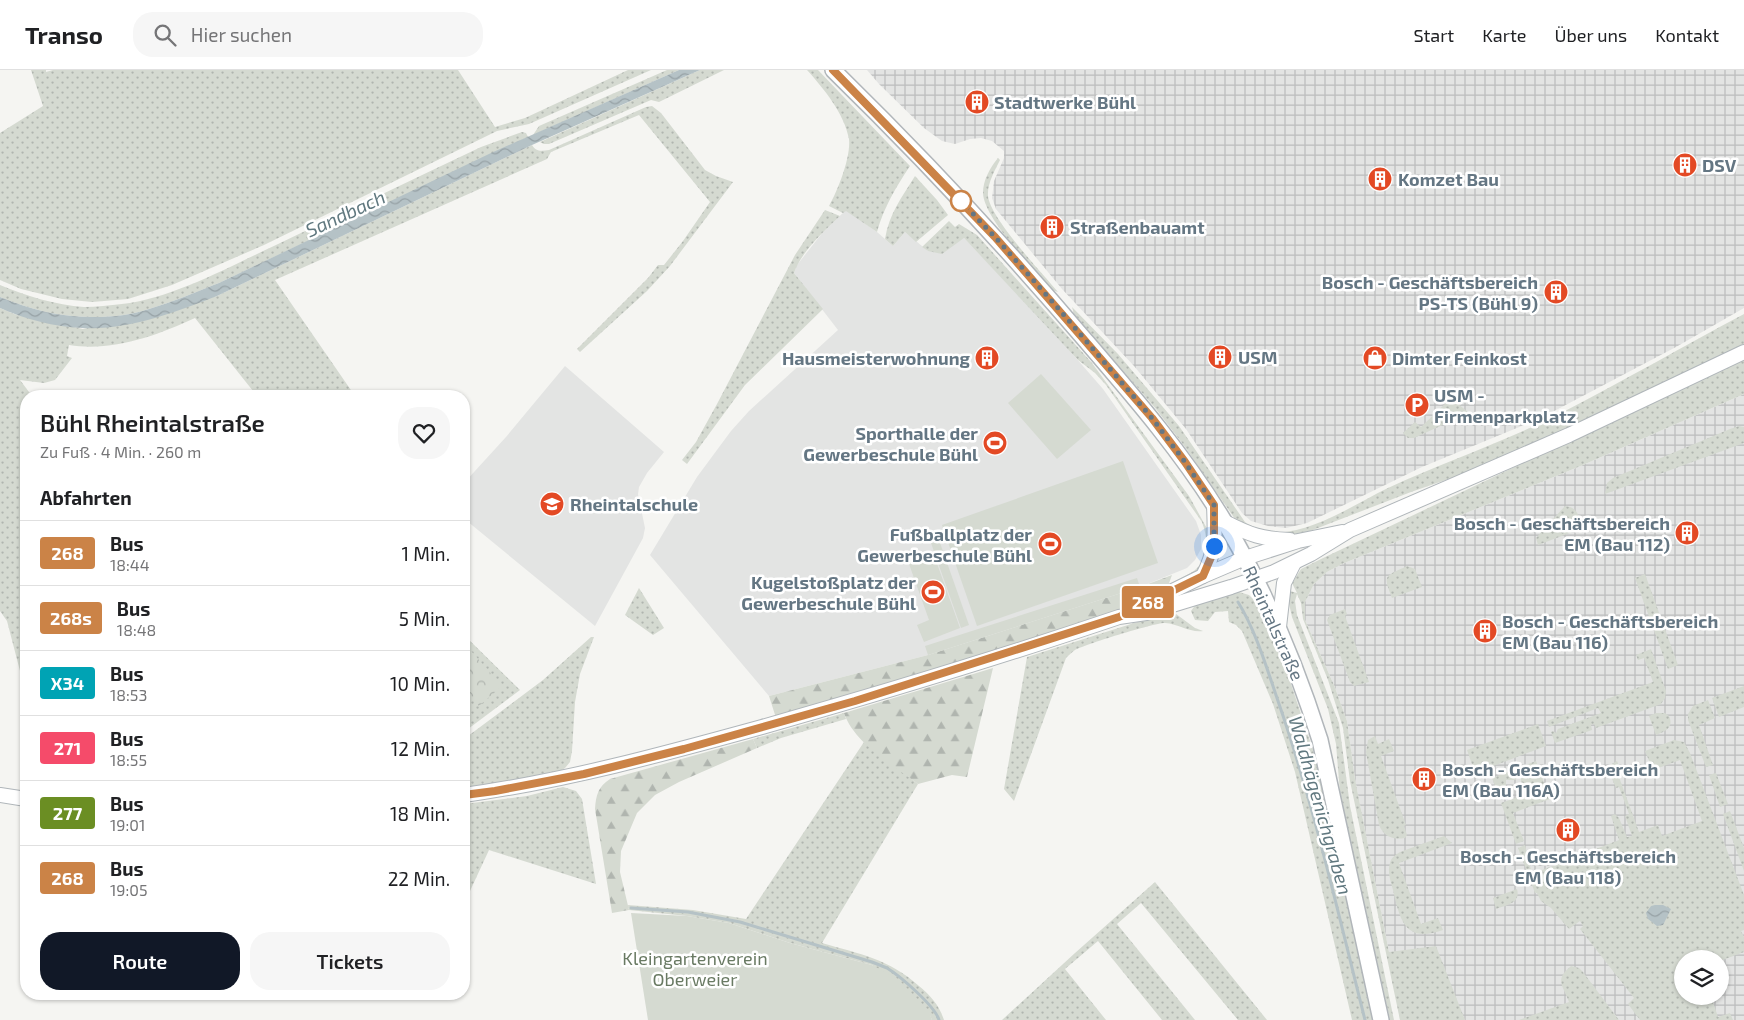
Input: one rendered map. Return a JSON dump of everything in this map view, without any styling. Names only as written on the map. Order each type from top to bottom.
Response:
[{"type":"main road","name":"Rheintalstraße","points":[[833,70],[995,237],[1058,308],[1152,418],[1185,462],[1225,522],[1279,627],[1306,697],[1320,740],[1381,1020]]},
{"type":"street","points":[[470,794],[584,774],[684,749],[855,701],[1119,617],[1146,612],[1256,579],[1294,563],[1350,530],[1569,435],[1744,352]]},
{"type":"street","points":[[1203,576],[1214,546],[1214,505]]},
{"type":"street","points":[[1225,522],[1265,539],[1298,540]]},
{"type":"street","points":[[1119,617],[1203,576],[1245,558],[1298,540],[1350,530]]},
{"type":"street","points":[[1279,627],[1284,583],[1294,563]]},
{"type":"street","points":[[0,795],[20,798]]},
{"type":"shaded area","points":[[867,70],[1744,70],[1744,308],[1676,347],[1539,419],[1422,467],[1307,523],[1286,528],[1268,526],[1251,521],[1242,513],[1186,429],[1134,366],[1062,289],[996,209],[992,198],[994,181],[1004,158],[1004,151],[992,141],[981,138],[955,144],[942,141],[924,128]]},
{"type":"shaded area","points":[[846,210],[893,246],[905,232],[928,251],[964,238],[1049,327],[1103,389],[1196,521],[1201,535],[1201,549],[1195,560],[1187,568],[1140,587],[928,655],[769,696],[650,555],[697,477],[731,431],[749,411],[838,330],[794,273],[797,265],[823,232]]},
{"type":"shaded area","name":"Rheintalschule","points":[[565,366],[664,452],[647,473],[639,487],[638,494],[645,528],[643,538],[595,626],[470,523],[470,476],[506,437]]},
{"type":"shaded area","points":[[1744,394],[1744,1020],[1619,1020],[1605,1002],[1551,1020],[1400,1020],[1389,952],[1355,779],[1347,721],[1334,685],[1305,620],[1305,602],[1314,584],[1327,572],[1342,564],[1583,465]]},
{"type":"green space","points":[[31,70],[46,70],[46,72],[53,70],[458,70],[495,127],[525,118],[628,70],[651,70],[529,124],[497,131],[264,245],[172,285],[128,299],[92,302],[62,299],[21,289],[0,280],[0,133],[43,106]]},
{"type":"green space","points":[[667,70],[679,70],[533,135],[539,126]]},
{"type":"green space","points":[[700,70],[724,70],[659,102],[651,100],[549,144],[540,142]]},
{"type":"green space","points":[[807,70],[818,70],[910,166],[891,197],[877,232],[846,211],[843,213],[829,206],[840,183],[846,164],[849,139],[838,111]]},
{"type":"green space","points":[[652,106],[661,113],[705,170],[733,182],[670,266],[647,291],[580,352],[577,349],[648,278],[658,265],[664,265],[710,202],[639,115],[551,152],[547,159],[275,280],[351,390],[252,390],[195,318],[165,331],[134,341],[85,347],[69,345],[67,356],[72,358],[55,380],[44,383],[20,380],[28,390],[20,390],[20,671],[7,621],[0,611],[0,308],[14,314],[83,329],[217,296],[532,145],[537,150],[549,150]]},
{"type":"green space","points":[[522,132],[526,133],[528,137],[219,283],[160,306],[124,315],[92,317],[45,312],[0,297],[0,285],[41,299],[84,307],[122,304],[160,296],[220,272],[481,147]]},
{"type":"green space","points":[[998,158],[1000,160],[988,191],[991,206],[1007,231],[1058,292],[1052,290],[1011,243],[986,204],[983,193],[984,183]]},
{"type":"green space","points":[[915,176],[948,215],[916,242],[905,232],[893,246],[885,239],[887,230],[897,206]]},
{"type":"green space","points":[[825,210],[840,216],[807,250],[794,273],[823,309],[745,385],[687,464],[682,460],[696,442],[717,404],[795,255]]},
{"type":"green space","points":[[949,221],[955,227],[959,224],[977,235],[1092,363],[1189,496],[1210,534],[1211,541],[1199,573],[1178,581],[1195,570],[1203,560],[1206,535],[1202,522],[1106,385],[1095,373],[1078,360],[964,238],[942,254],[928,251],[922,247]]},
{"type":"green space","points":[[1072,307],[1118,354],[1179,426],[1245,522],[1261,532],[1246,528],[1235,519],[1156,409],[1074,314]]},
{"type":"green space","points":[[1744,314],[1744,344],[1489,465],[1411,492],[1305,533],[1290,536],[1277,533],[1292,531],[1320,522],[1388,488],[1543,422]]},
{"type":"green space","points":[[1744,358],[1744,394],[1583,465],[1342,564],[1327,572],[1314,584],[1305,602],[1305,620],[1334,685],[1347,721],[1355,779],[1389,952],[1436,946],[1465,1020],[1400,1020],[1350,781],[1343,728],[1328,680],[1303,619],[1301,603],[1297,594],[1295,601],[1297,615],[1339,723],[1350,806],[1394,1020],[1390,1020],[1340,793],[1336,744],[1328,709],[1292,617],[1288,599],[1290,591],[1297,593],[1292,583],[1301,569],[1321,559]]},
{"type":"green space","points":[[1041,374],[1091,430],[1057,459],[1008,403]]},
{"type":"green space","points":[[1451,398],[1469,413],[1414,438],[1408,438],[1403,433],[1415,422],[1421,427]]},
{"type":"green space","points":[[1739,426],[1744,427],[1744,443],[1605,494],[1607,483],[1613,478]]},
{"type":"green space","name":"Fußballplatz der Gewerbeschule Bühl","points":[[1123,461],[1158,563],[977,626],[942,525]]},
{"type":"green space","points":[[1565,506],[1575,510],[1583,528],[1538,545],[1536,538]]},
{"type":"green space","points":[[939,540],[969,625],[961,628],[931,543]]},
{"type":"green space","name":"Kugelstoßplatz der Gewerbeschule Bühl","points":[[934,555],[960,628],[924,642],[917,625],[929,620],[909,564]]},
{"type":"green space","points":[[1407,566],[1415,569],[1422,587],[1392,598],[1387,584],[1388,577]]},
{"type":"green space","points":[[1645,574],[1678,665],[1668,669],[1635,578]]},
{"type":"green space","points":[[1172,575],[1168,586],[1147,600],[1070,629],[776,718],[769,696],[928,655]]},
{"type":"green space","points":[[1137,578],[1140,587],[928,655],[925,646]]},
{"type":"green space","points":[[639,588],[664,628],[653,635],[625,615]]},
{"type":"green space","points":[[1239,592],[1249,595],[1258,604],[1291,684],[1319,768],[1376,1020],[1352,1020],[1295,772],[1273,704],[1242,631],[1236,625],[1229,622],[1228,611],[1215,612],[1208,621],[1195,620],[1191,611],[1196,604]]},
{"type":"green space","points":[[1345,609],[1347,614],[1345,616],[1369,682],[1354,686],[1350,682],[1327,620],[1330,615]]},
{"type":"green space","points":[[1172,611],[1195,628],[1203,631],[1194,631],[1165,623],[1159,624],[1081,647],[1066,658],[1014,801],[1004,789],[1027,657]]},
{"type":"green space","points":[[591,637],[594,637],[580,674],[575,702],[570,762],[558,773],[470,789],[470,735],[543,680]]},
{"type":"green space","points":[[470,641],[520,690],[470,728]]},
{"type":"green space","points":[[1651,649],[1666,691],[1665,698],[1661,704],[1596,728],[1594,724],[1591,725],[1592,730],[1555,743],[1551,732],[1556,733],[1558,729],[1601,713],[1598,708],[1549,727],[1547,721],[1653,682],[1644,658],[1638,660],[1636,655]]},
{"type":"green space","points":[[470,650],[502,686],[479,706],[470,696]]},
{"type":"green space","points":[[993,668],[967,777],[952,775],[918,784],[865,744],[849,724],[844,713]]},
{"type":"green space","points":[[1744,686],[1744,707],[1719,717],[1712,698]]},
{"type":"green space","points":[[1708,700],[1715,718],[1699,725],[1713,765],[1706,767],[1688,720],[1688,714],[1693,706]]},
{"type":"green space","points":[[844,713],[846,719],[781,738],[757,748],[753,739]]},
{"type":"green space","points":[[1656,713],[1665,713],[1669,716],[1670,726],[1656,735],[1649,716]]},
{"type":"green space","points":[[1538,724],[1546,746],[1475,773],[1467,750]]},
{"type":"green space","points":[[1375,736],[1378,744],[1389,739],[1394,751],[1381,756],[1406,825],[1404,826],[1407,835],[1405,838],[1389,837],[1379,825],[1366,752],[1368,740]]},
{"type":"green space","points":[[753,739],[757,748],[679,782],[655,795],[637,813],[621,851],[620,872],[629,910],[612,913],[595,809],[600,788],[610,779]]},
{"type":"green space","points":[[1674,740],[1684,742],[1690,753],[1744,895],[1744,930],[1741,931],[1744,937],[1744,952],[1729,958],[1729,950],[1674,950],[1674,1005],[1714,1005],[1718,1017],[1730,1013],[1733,1020],[1640,1020],[1628,1004],[1634,998],[1580,929],[1583,926],[1580,921],[1569,929],[1535,893],[1518,848],[1525,845],[1532,874],[1619,840],[1611,816],[1615,814],[1619,818],[1627,837],[1632,836],[1625,816],[1629,814],[1619,787],[1616,788],[1609,772],[1610,765],[1617,761],[1623,776],[1619,777],[1639,832],[1658,825],[1662,836],[1702,821],[1680,760],[1653,770],[1645,751]]},
{"type":"green space","points":[[864,742],[918,784],[822,943],[861,954],[897,969],[931,997],[944,1020],[932,1020],[928,1011],[872,965],[790,943],[729,923],[687,916],[629,910],[628,905],[693,910],[746,919]]},
{"type":"green space","points":[[1536,761],[1550,799],[1513,813],[1524,841],[1516,844],[1501,803],[1521,796],[1521,767]]},
{"type":"green space","points":[[1515,769],[1516,780],[1506,780],[1506,797],[1500,799],[1492,778]]},
{"type":"green space","points":[[1716,773],[1728,804],[1720,807],[1709,775]]},
{"type":"green space","points":[[563,787],[576,791],[582,799],[596,884],[489,850],[470,891],[470,803],[527,796]]},
{"type":"green space","points":[[1730,811],[1744,848],[1744,871],[1723,814]]},
{"type":"green space","points":[[1444,836],[1452,843],[1399,863],[1421,924],[1438,918],[1443,930],[1430,934],[1420,934],[1406,926],[1398,911],[1390,877],[1390,863],[1400,852]]},
{"type":"green space","points":[[1155,882],[1267,1020],[1238,1020],[1141,903],[1117,924],[1195,1020],[1162,1020],[1098,941],[1065,969],[1106,1020],[1002,1020],[1075,953]]},
{"type":"green space","points":[[1517,889],[1517,897],[1512,903],[1496,909],[1493,898]]},
{"type":"green space","name":"Kleingartenverein Oberweier","points":[[631,913],[687,916],[729,923],[790,943],[872,965],[898,979],[929,1011],[932,1020],[648,1020]]},
{"type":"green space","points":[[1571,966],[1579,968],[1583,972],[1619,1020],[1519,1020],[1569,1002],[1561,979]]},
{"type":"water","points":[[679,70],[700,70],[532,145],[217,296],[185,308],[151,319],[116,327],[82,328],[30,319],[0,308],[0,297],[30,308],[61,315],[108,317],[136,313],[172,301],[219,283],[491,153]]},
{"type":"water","points":[[1663,905],[1671,909],[1663,925],[1657,926],[1648,919],[1646,913],[1651,906]]},
{"type":"waterway","name":"Waldhägenichgraben","points":[[1238,602],[1261,650],[1291,740],[1325,859],[1365,1020]]},
{"type":"waterway","points":[[631,908],[688,912],[740,922],[872,962],[887,968],[908,984],[931,1007],[939,1020]]},
{"type":"bus line","name":"268","points":[[470,794],[584,774],[684,749],[855,701],[1056,639],[1119,617],[1203,576],[1214,546],[1214,505],[1185,462],[1152,418],[995,237],[833,70]]},
{"type":"place","name":"Stadtwerke Bühl","points":[[977,102]]},
{"type":"place","name":"DSV","points":[[1685,165]]},
{"type":"place","name":"Komzet Bau","points":[[1380,179]]},
{"type":"place","name":"Straßenbauamt","points":[[1052,227]]},
{"type":"place","name":"Bosch - Geschäftsbereich PS-TS (Bühl 9)","points":[[1556,292]]},
{"type":"place","name":"USM","points":[[1220,357]]},
{"type":"place","name":"Hausmeisterwohnung","points":[[987,358]]},
{"type":"place","name":"Dimter Feinkost","points":[[1375,358]]},
{"type":"place","name":"USM - Firmenparkplatz","points":[[1417,405]]},
{"type":"place","name":"Sporthalle der Gewerbeschule Bühl","points":[[995,443]]},
{"type":"place","name":"Rheintalschule","points":[[552,504]]},
{"type":"place","name":"Bosch - Geschäftsbereich EM (Bau 112)","points":[[1687,533]]},
{"type":"place","name":"Fußballplatz der Gewerbeschule Bühl","points":[[1050,544]]},
{"type":"place","name":"Kugelstoßplatz der Gewerbeschule Bühl","points":[[933,592]]},
{"type":"place","name":"Bosch - Geschäftsbereich EM (Bau 116)","points":[[1485,631]]},
{"type":"place","name":"Bosch - Geschäftsbereich EM (Bau 116A)","points":[[1424,779]]},
{"type":"place","name":"Bosch - Geschäftsbereich EM (Bau 118)","points":[[1568,830]]},
{"type":"route","points":[[961,201],[1058,308],[1152,418],[1185,462],[1214,505],[1214,546]]},
{"type":"water label","name":"Sandbach","points":[[345,213]]}]
